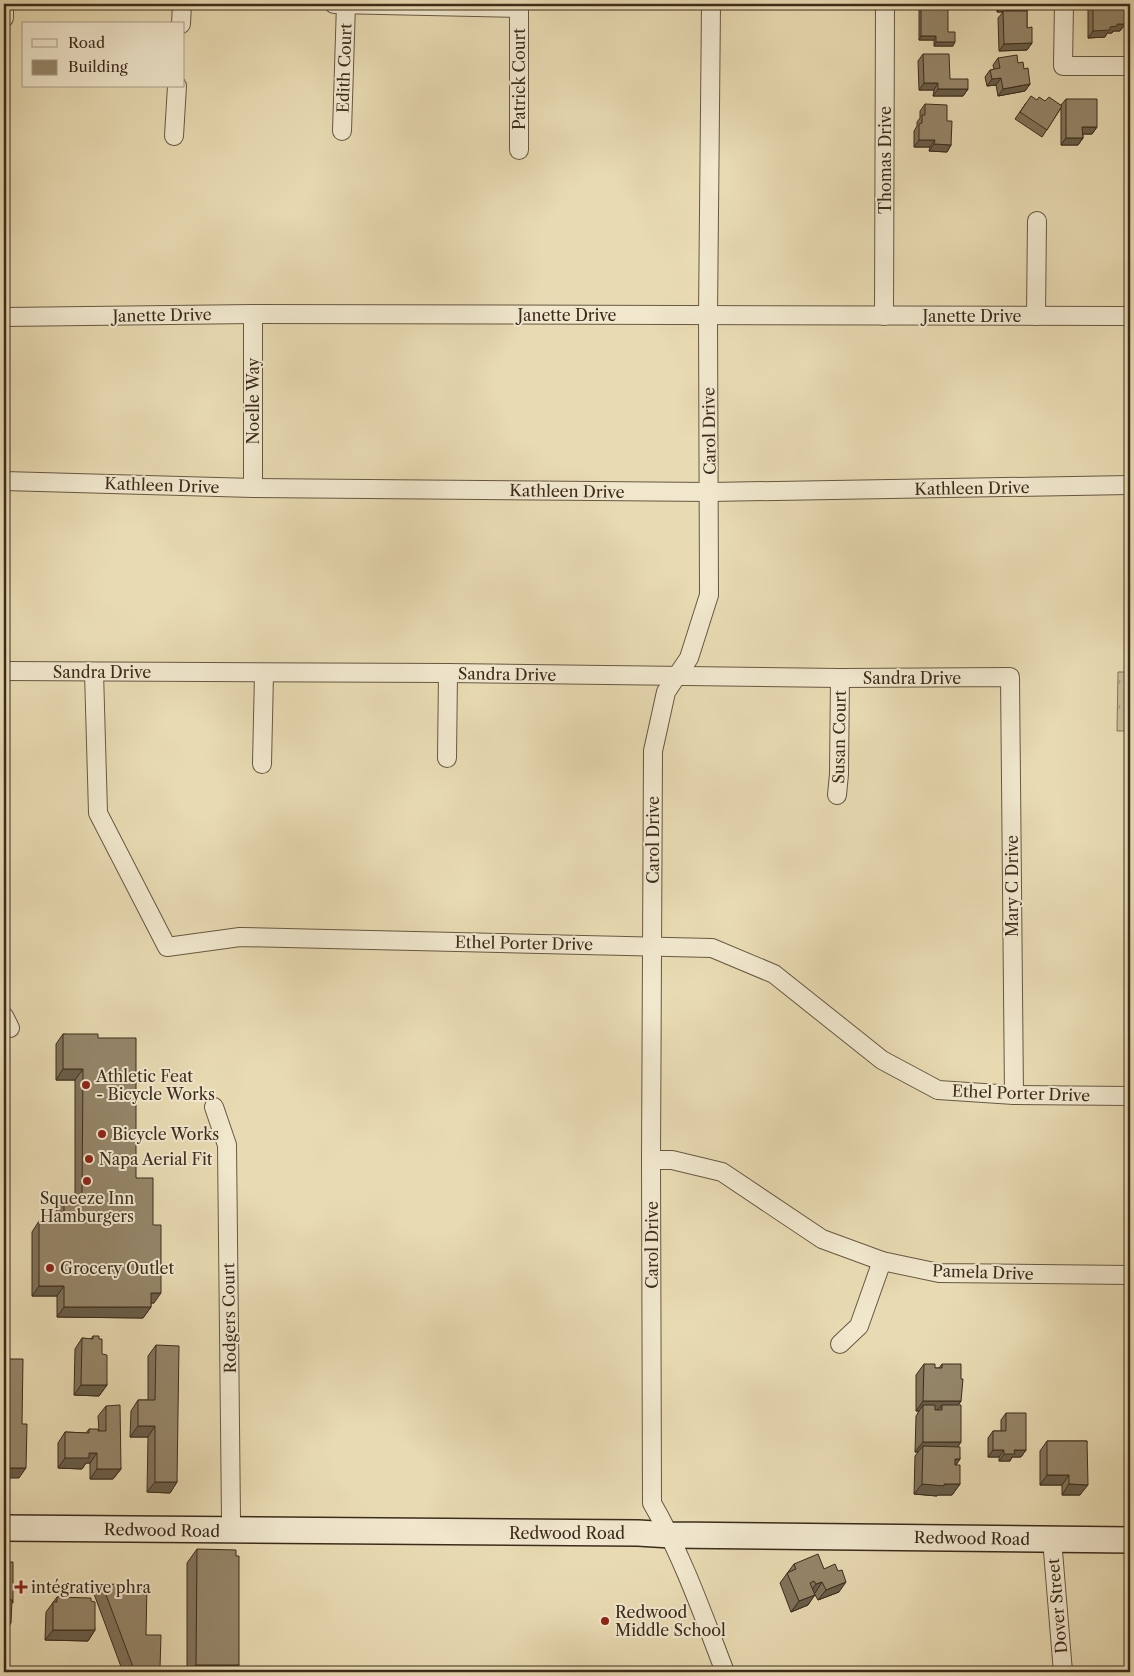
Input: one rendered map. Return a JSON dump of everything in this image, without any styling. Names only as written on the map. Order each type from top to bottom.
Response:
[{"type":"main road","name":"Redwood Road","points":[[4,1528],[638,1533],[671,1535],[1130,1540]]},
{"type":"street","points":[[4,4],[4,18]]},
{"type":"street","points":[[181,22],[182,4]]},
{"type":"street","points":[[334,4],[519,6]]},
{"type":"street","name":"Edith Court","points":[[342,131],[346,4]]},
{"type":"street","name":"Carol Drive","points":[[711,4],[708,316],[709,595],[689,658],[666,692],[653,752],[652,1503],[671,1535],[725,1672]]},
{"type":"street","name":"Thomas Drive","points":[[884,316],[886,4]]},
{"type":"street","points":[[1064,4],[1063,66],[1130,66]]},
{"type":"street","name":"Patrick Court","points":[[519,6],[519,150]]},
{"type":"street","points":[[174,136],[177,88]]},
{"type":"street","points":[[1036,316],[1037,221]]},
{"type":"street","name":"Janette Drive","points":[[4,317],[253,314],[1130,316]]},
{"type":"street","name":"Noelle Way","points":[[253,314],[253,488]]},
{"type":"street","name":"Kathleen Drive","points":[[4,481],[253,488],[710,492],[1130,485]]},
{"type":"street","name":"Sandra Drive","points":[[4,671],[840,678],[1010,677]]},
{"type":"street","name":"Ethel Porter Drive","points":[[94,672],[98,812],[166,947],[240,937],[712,948],[774,974],[882,1060],[938,1090],[1014,1095],[1130,1096]]},
{"type":"street","points":[[262,764],[264,673]]},
{"type":"street","points":[[447,758],[448,674]]},
{"type":"street","name":"Mary C Drive","points":[[1010,677],[1014,1095]]},
{"type":"street","name":"Susan Court","points":[[837,796],[840,678]]},
{"type":"street","name":"Rodgers Court","points":[[214,1107],[227,1146],[230,1530]]},
{"type":"street","name":"Pamela Drive","points":[[652,1160],[672,1160],[722,1172],[822,1239],[882,1261],[939,1273],[1130,1275]]},
{"type":"street","points":[[840,1344],[859,1326],[882,1261]]},
{"type":"street","name":"Dover Street","points":[[1052,1539],[1063,1672]]},
{"type":"green space","points":[[1118,672],[1130,672],[1130,731],[1117,731]]},
{"type":"building","points":[[1002,4],[1029,4],[1029,8],[1011,8],[1011,5]]},
{"type":"building","points":[[1093,4],[1125,4],[1125,24],[1117,24],[1117,26],[1110,27],[1110,30],[1093,31]]},
{"type":"building","points":[[921,7],[948,7],[948,32],[955,32],[955,42],[936,42],[936,36],[921,36]]},
{"type":"building","points":[[1003,11],[1027,11],[1027,28],[1032,27],[1032,43],[1004,44]]},
{"type":"building","points":[[923,54],[949,54],[950,79],[968,79],[968,89],[938,89],[938,83],[924,83]]},
{"type":"building","points":[[1017,55],[1018,63],[1023,62],[1024,69],[1028,68],[1030,84],[1003,89],[1001,78],[992,79],[990,70],[1000,68],[998,58]]},
{"type":"building","points":[[1031,96],[1037,100],[1039,97],[1045,101],[1049,97],[1062,106],[1047,130],[1020,112]]},
{"type":"building","points":[[1066,99],[1097,99],[1097,127],[1082,127],[1083,138],[1066,138]]},
{"type":"building","points":[[925,104],[947,105],[947,121],[952,121],[951,145],[934,144],[935,140],[919,140],[919,124],[922,123],[922,115],[925,115]]},
{"type":"building","name":"Bicycle Works","points":[[63,1034],[98,1034],[98,1038],[136,1038],[136,1178],[153,1178],[153,1225],[161,1225],[161,1293],[151,1293],[151,1307],[64,1307],[64,1286],[39,1286],[39,1221],[64,1221],[64,1197],[82,1197],[83,1069],[63,1069]]},
{"type":"building","points":[[93,1336],[99,1336],[99,1339],[102,1339],[102,1354],[107,1355],[107,1385],[81,1385],[82,1338],[93,1339]]},
{"type":"building","points":[[156,1345],[179,1346],[177,1482],[155,1482],[155,1426],[138,1426],[138,1400],[155,1400]]},
{"type":"building","points":[[4,1359],[23,1359],[22,1424],[27,1424],[26,1468],[4,1468]]},
{"type":"building","points":[[924,1364],[935,1364],[935,1368],[942,1368],[942,1364],[961,1364],[961,1379],[963,1379],[961,1401],[923,1401]]},
{"type":"building","points":[[120,1405],[121,1469],[97,1469],[97,1453],[89,1453],[89,1458],[65,1458],[65,1432],[89,1433],[89,1429],[106,1431],[106,1406]]},
{"type":"building","points":[[923,1405],[935,1405],[935,1410],[942,1410],[942,1405],[961,1405],[961,1442],[923,1442]]},
{"type":"building","points":[[1006,1413],[1026,1413],[1026,1450],[1014,1450],[1015,1454],[1004,1454],[1004,1450],[993,1450],[993,1431],[1006,1431]]},
{"type":"building","points":[[1047,1441],[1087,1441],[1088,1485],[1069,1484],[1069,1475],[1047,1475]]},
{"type":"building","points":[[923,1446],[960,1447],[960,1459],[955,1459],[955,1465],[960,1465],[960,1484],[944,1484],[944,1486],[922,1484]]},
{"type":"building","points":[[197,1549],[236,1550],[236,1556],[239,1556],[239,1665],[196,1665]]},
{"type":"building","points":[[818,1554],[824,1569],[835,1564],[838,1571],[842,1570],[846,1582],[826,1590],[822,1582],[816,1584],[814,1581],[810,1583],[815,1595],[799,1601],[787,1573],[796,1569],[794,1564]]},
{"type":"building","points":[[4,1562],[13,1562],[13,1603],[12,1600],[4,1600]]},
{"type":"building","points":[[102,1584],[147,1585],[146,1635],[161,1635],[160,1668],[133,1667]]},
{"type":"building","points":[[57,1597],[91,1598],[91,1601],[95,1602],[95,1630],[53,1630],[53,1602],[57,1602]]},
{"type":"building","points":[[4,1600],[12,1600],[11,1623],[4,1623]]},
{"type":"place","name":"Athletic Feat - Bicycle Works","points":[[86,1085]]},
{"type":"place","name":"Bicycle Works","points":[[102,1134]]},
{"type":"place","name":"Napa Aerial Fit","points":[[89,1159]]},
{"type":"place","name":"Squeeze Inn Hamburgers","points":[[87,1181]]},
{"type":"place","name":"Grocery Outlet","points":[[50,1268]]},
{"type":"place","name":"intégrative phra","points":[[21,1587]]},
{"type":"place","name":"Redwood Middle School","points":[[605,1621]]}]
